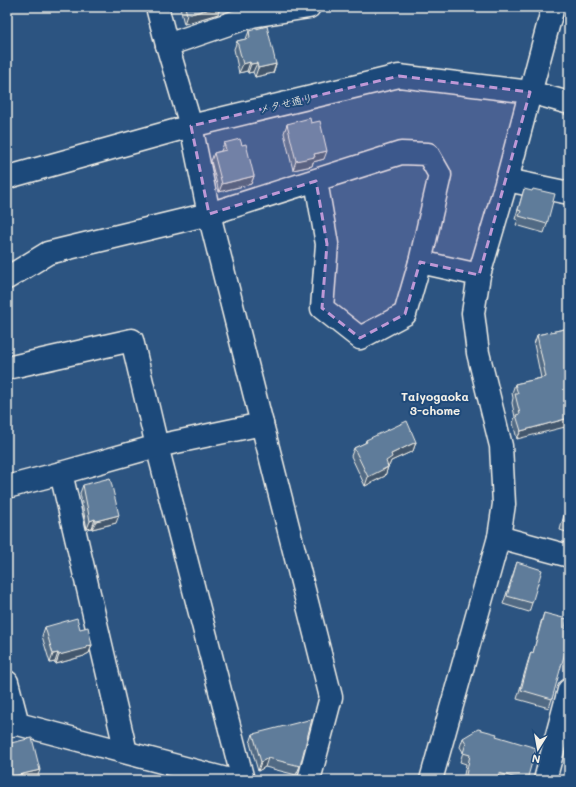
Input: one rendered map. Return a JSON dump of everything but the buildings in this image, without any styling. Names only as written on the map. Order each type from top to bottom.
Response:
[{"type":"street","points":[[157,7],[191,126],[209,214],[331,697],[309,780]]},
{"type":"street","points":[[167,45],[248,11],[309,7]]},
{"type":"street","points":[[431,780],[499,537],[504,504],[501,446],[478,353],[473,314],[480,275],[553,7]]},
{"type":"street","name":"メタせ通り","points":[[7,178],[191,126],[399,76],[530,92],[569,103]]},
{"type":"street","points":[[7,278],[48,253],[209,214],[316,181],[401,152],[428,154],[440,175],[420,262],[405,314],[360,338],[322,308],[327,244],[316,181]]},
{"type":"street","points":[[507,180],[569,193]]},
{"type":"street","points":[[420,262],[480,275]]},
{"type":"street","points":[[7,368],[132,340],[157,446],[243,780]]},
{"type":"street","points":[[7,486],[61,474],[157,446],[262,424]]},
{"type":"street","points":[[61,474],[126,752]]},
{"type":"street","points":[[499,537],[569,556]]},
{"type":"street","points":[[7,682],[13,725],[126,752],[230,780]]},
{"type":"street","points":[[545,780],[569,690]]},
{"type":"highlighted area","points":[[399,76],[530,92],[479,275],[420,262],[405,314],[360,338],[322,308],[327,244],[316,181],[209,214],[191,126]]},
{"type":"district","name":"Taiyogaoka 3-chome","points":[[435,403]]}]
